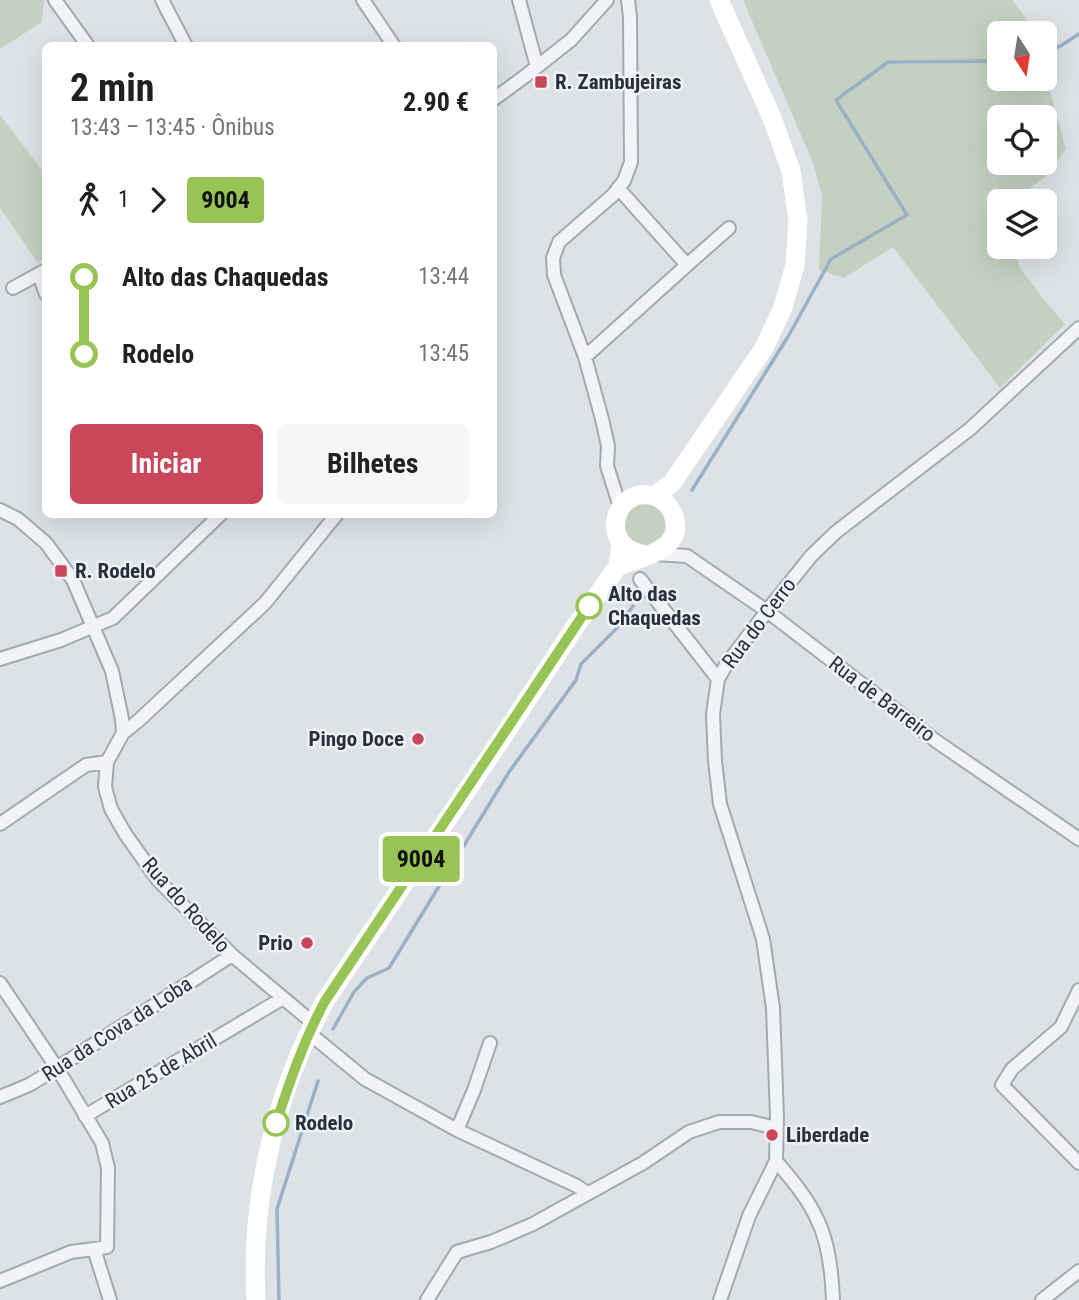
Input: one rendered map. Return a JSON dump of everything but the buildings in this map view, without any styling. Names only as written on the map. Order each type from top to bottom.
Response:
[{"type":"main road","points":[[650,554],[636,554],[621,543],[616,535],[616,516],[651,506],[672,483],[764,348],[782,310],[795,265],[798,221],[791,171],[772,118],[719,0]]},
{"type":"main road","points":[[618,566],[664,549],[670,542],[674,534],[651,506]]},
{"type":"main road","points":[[256,1300],[254,1269],[257,1212],[271,1137],[311,1028],[325,1001],[618,566],[621,543]]},
{"type":"street","points":[[55,0],[85,42]]},
{"type":"street","points":[[162,0],[184,42]]},
{"type":"street","points":[[363,0],[391,42]]},
{"type":"street","points":[[519,0],[537,67]]},
{"type":"street","points":[[497,97],[571,40],[607,0]]},
{"type":"street","points":[[628,0],[631,162],[625,181],[559,242],[553,258],[554,275],[585,357],[608,446],[607,466],[612,482],[651,506],[687,556]]},
{"type":"street","points":[[618,188],[687,265]]},
{"type":"street","points":[[585,357],[729,228]]},
{"type":"street","points":[[13,288],[42,272]]},
{"type":"street","name":"Rua do Cerro","points":[[776,1161],[778,1117],[773,1008],[763,939],[720,804],[713,714],[718,679],[767,611],[811,556],[836,531],[970,429],[1078,331]]},
{"type":"street","points":[[0,510],[18,519],[46,543],[73,580],[113,671],[122,733]]},
{"type":"street","points":[[0,659],[61,640],[113,618],[217,518]]},
{"type":"street","points":[[122,733],[265,603],[334,518]]},
{"type":"street","points":[[650,554],[687,556]]},
{"type":"street","name":"Rua de Barreiro","points":[[687,556],[767,611],[936,741],[1079,839]]},
{"type":"street","points":[[640,579],[718,679]]},
{"type":"street","name":"Rua do Rodelo","points":[[122,733],[107,762],[105,787],[110,809],[159,880],[232,955],[284,999],[365,1079],[457,1130],[587,1193]]},
{"type":"street","points":[[0,824],[86,765],[107,762]]},
{"type":"street","name":"Rua da Cova da Loba","points":[[0,1097],[29,1085],[57,1068],[232,955]]},
{"type":"street","name":"Rua 25 de Abril","points":[[0,983],[57,1068],[85,1116],[284,999]]},
{"type":"street","points":[[1079,990],[1074,1008],[1061,1027],[1012,1069],[1002,1085],[1079,1163]]},
{"type":"street","points":[[457,1130],[490,1043]]},
{"type":"street","points":[[0,1281],[71,1252],[107,1247],[108,1168],[102,1143],[85,1116]]},
{"type":"street","points":[[427,1300],[457,1252],[491,1242],[533,1224],[643,1163],[689,1132],[719,1122],[751,1122],[776,1128]]},
{"type":"street","points":[[720,1300],[749,1216],[776,1161],[800,1188],[818,1220],[827,1250],[833,1300]]},
{"type":"street","points":[[94,1249],[110,1300]]},
{"type":"street","points":[[1042,1300],[1079,1271]]},
{"type":"green space","points":[[0,0],[44,0],[42,22],[0,49]]},
{"type":"green space","points":[[743,0],[1013,0],[1028,21],[987,21],[987,91],[1050,91],[1054,105],[987,105],[987,175],[1046,175],[1029,189],[987,189],[987,259],[1017,259],[1020,268],[1065,324],[1000,388],[893,247],[844,278],[819,270],[822,196],[813,163]]},
{"type":"green space","points":[[0,115],[42,170],[42,260],[38,263],[0,208]]},
{"type":"green space","points":[[1057,116],[1066,149],[1057,161]]},
{"type":"green space","points":[[644,502],[660,510],[665,521],[660,538],[647,546],[628,539],[622,520],[630,507]]},
{"type":"waterway","points":[[1057,48],[1079,34]]},
{"type":"waterway","points":[[692,490],[789,335],[831,259],[907,215],[836,100],[888,62],[987,61]]},
{"type":"waterway","points":[[333,1029],[354,992],[367,978],[389,968],[509,772],[576,680],[581,664],[617,628],[633,606]]},
{"type":"waterway","points":[[279,1300],[277,1209],[318,1081]]},
{"type":"bus line","name":"9004","points":[[276,1123],[299,1055],[325,1001],[589,606]]},
{"type":"place","name":"R. Zambujeiras","points":[[541,82]]},
{"type":"place","name":"R. Rodelo","points":[[61,571]]},
{"type":"place","name":"Alto das Chaquedas","points":[[589,606]]},
{"type":"place","name":"Pingo Doce","points":[[418,739]]},
{"type":"place","name":"Prio","points":[[307,943]]},
{"type":"place","name":"Rodelo","points":[[276,1123]]},
{"type":"place","name":"Liberdade","points":[[772,1135]]}]
